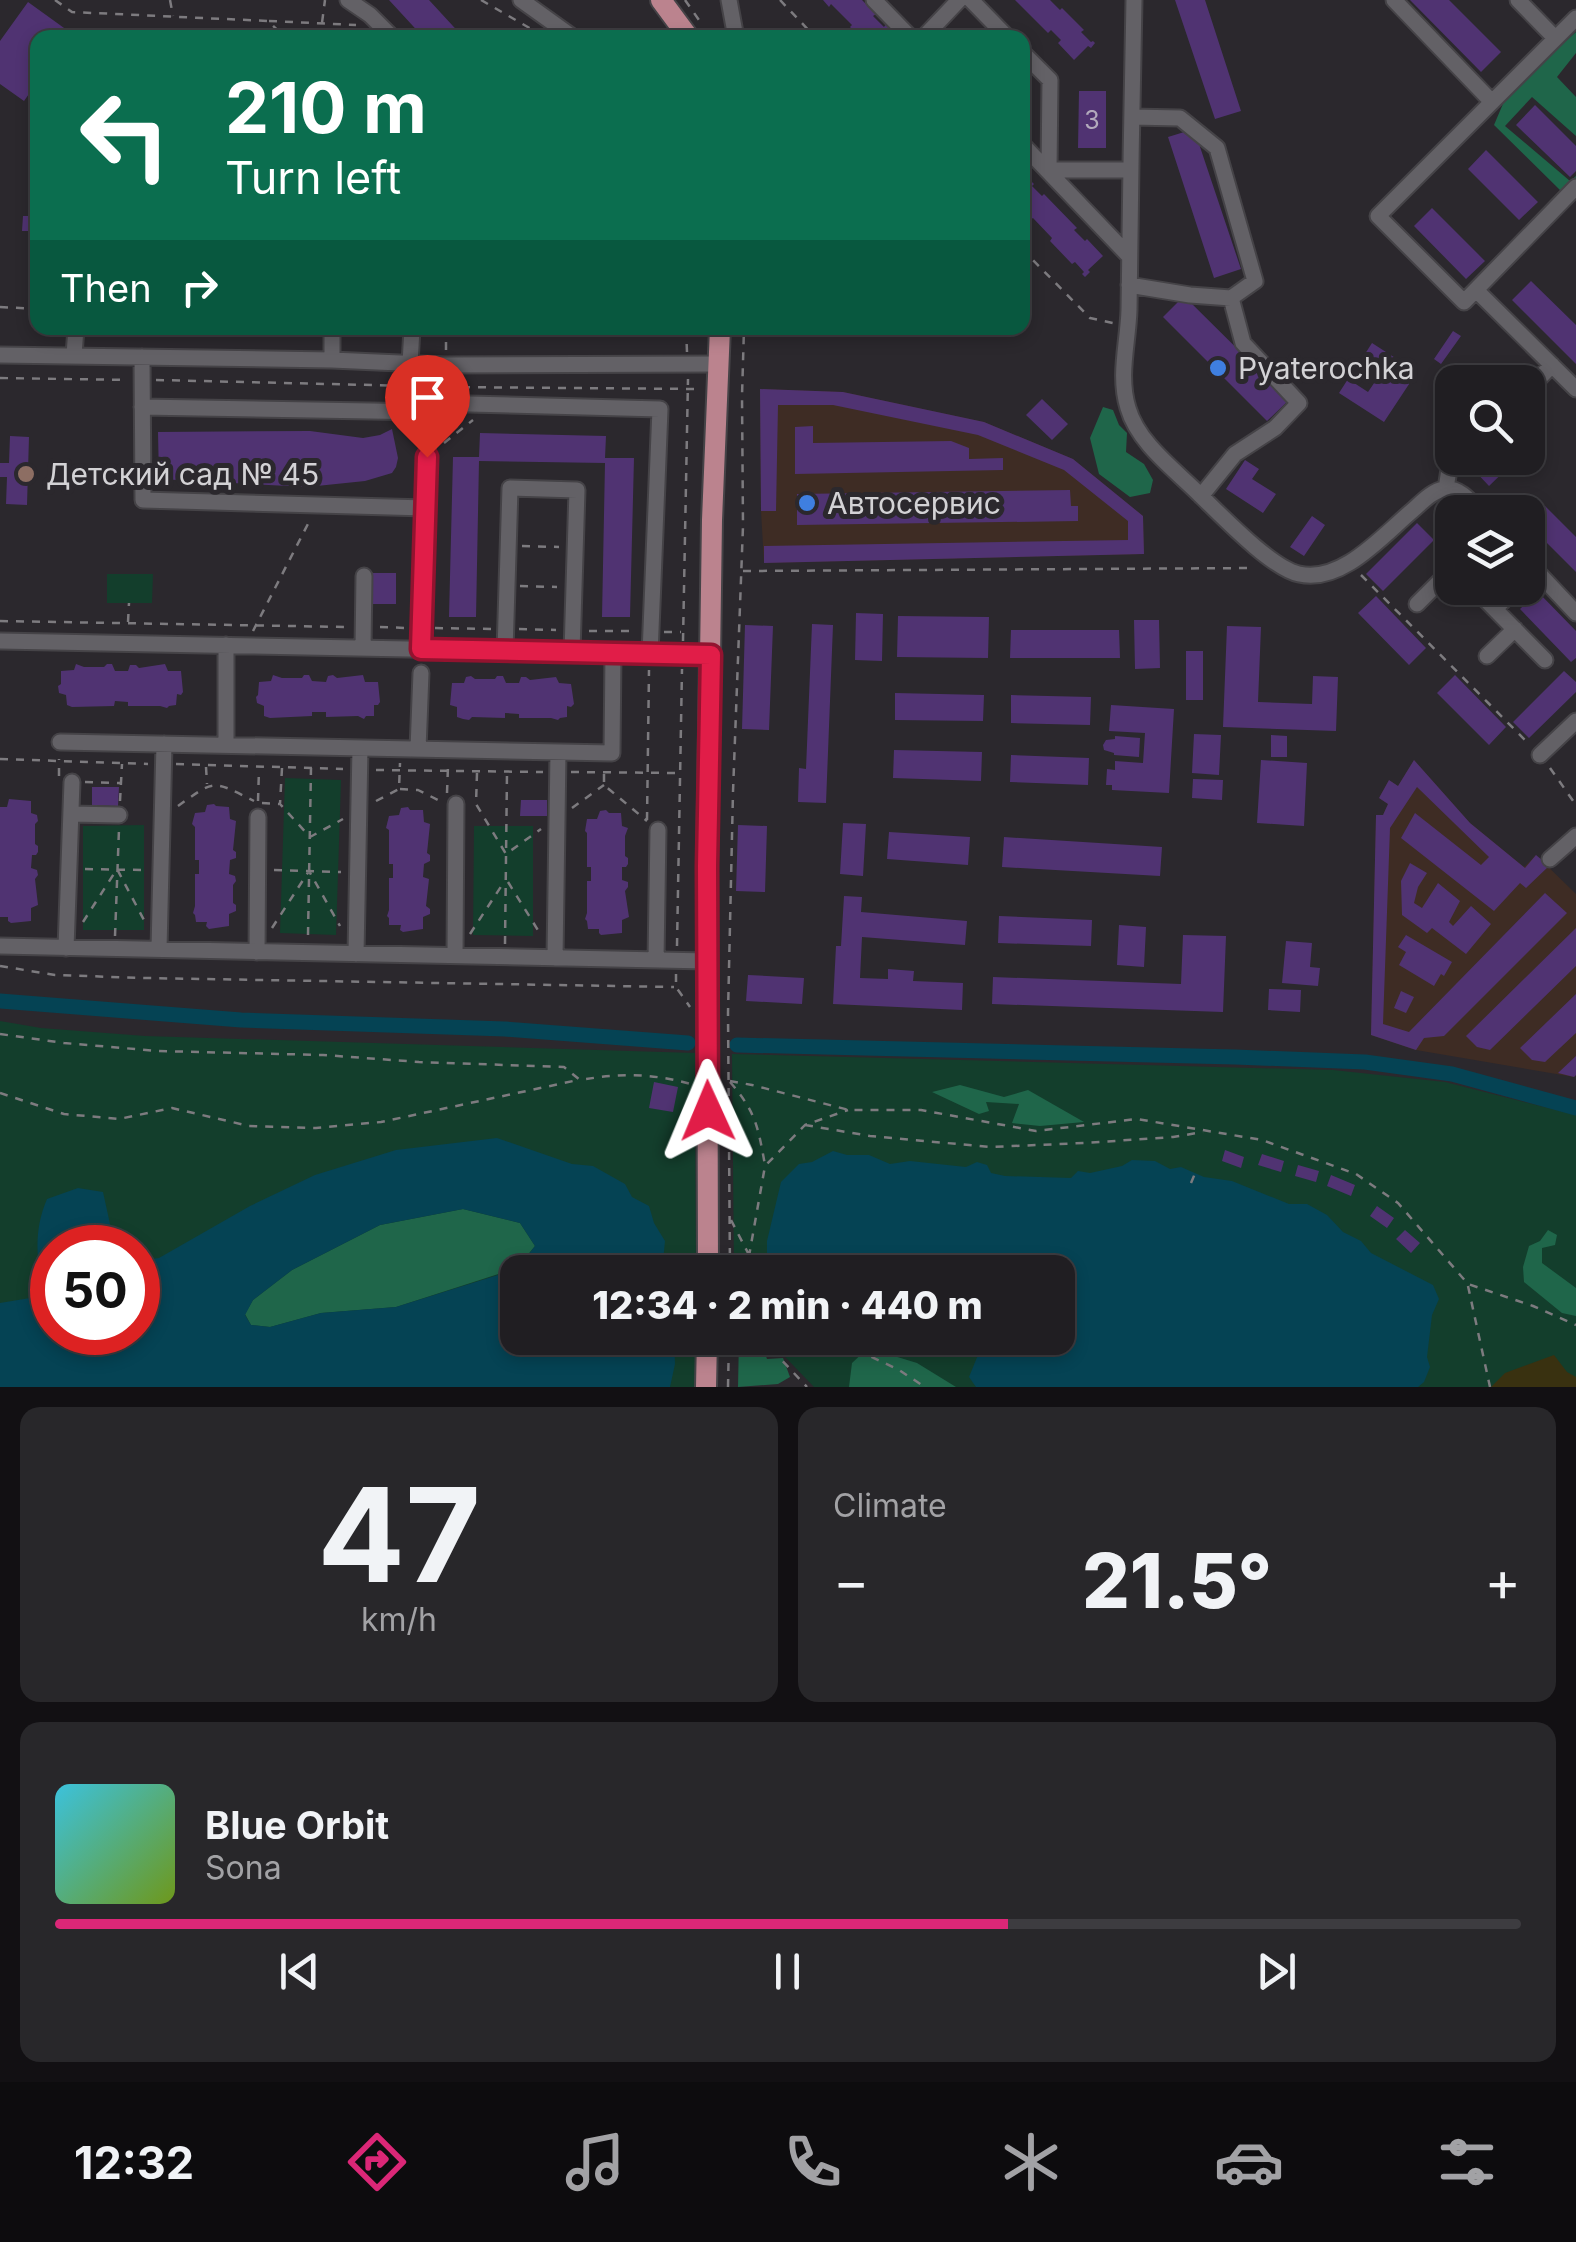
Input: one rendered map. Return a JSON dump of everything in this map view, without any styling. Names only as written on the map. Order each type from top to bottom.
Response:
[{"type":"main road","points":[[660,0],[685,30]]},
{"type":"main road","points":[[709,1255],[718,1018],[706,961],[712,520],[720,335]]},
{"type":"main road","points":[[706,1387],[707,1355]]},
{"type":"street","points":[[348,0],[370,14],[382,30]]},
{"type":"street","points":[[521,0],[563,30]]},
{"type":"street","points":[[729,0],[735,30]]},
{"type":"street","points":[[874,0],[903,30]]},
{"type":"street","points":[[931,30],[959,0]]},
{"type":"street","points":[[971,0],[1000,30]]},
{"type":"street","points":[[1134,0],[1129,327],[1122,383],[1134,425],[1201,496],[1282,568],[1298,574],[1328,574],[1350,564],[1430,495],[1446,488],[1464,495]]},
{"type":"street","points":[[1394,0],[1492,102]]},
{"type":"street","points":[[1518,0],[1555,38]]},
{"type":"street","points":[[1576,18],[1378,216],[1464,302],[1576,187]]},
{"type":"street","points":[[1030,60],[1050,80],[1049,170]]},
{"type":"street","points":[[1129,285],[1231,298],[1255,281],[1216,148],[1180,118],[1132,118]]},
{"type":"street","points":[[1030,152],[1129,256]]},
{"type":"street","points":[[1049,170],[1131,170]]},
{"type":"street","points":[[1476,290],[1576,389]]},
{"type":"street","points":[[1201,496],[1235,454],[1276,428],[1299,403],[1243,343],[1231,298]]},
{"type":"street","points":[[74,356],[76,335]]},
{"type":"street","points":[[332,335],[332,360]]},
{"type":"street","points":[[410,364],[412,335]]},
{"type":"street","points":[[0,355],[410,364],[719,364]]},
{"type":"street","points":[[142,358],[142,500],[426,508]]},
{"type":"street","points":[[421,649],[430,364]]},
{"type":"street","points":[[1545,372],[1552,365]]},
{"type":"street","points":[[142,407],[429,401],[660,408],[650,654]]},
{"type":"street","points":[[1446,488],[1448,475]]},
{"type":"street","points":[[505,651],[510,488],[577,490],[572,652]]},
{"type":"street","points":[[363,648],[364,576]]},
{"type":"street","points":[[1545,584],[1575,611]]},
{"type":"street","points":[[1417,604],[1435,586]]},
{"type":"street","points":[[1492,605],[1545,660]]},
{"type":"street","points":[[1495,608],[1498,605]]},
{"type":"street","points":[[1487,656],[1515,629]]},
{"type":"street","points":[[0,641],[711,655]]},
{"type":"street","points":[[226,645],[226,746]]},
{"type":"street","points":[[60,742],[612,752],[613,653]]},
{"type":"street","points":[[418,749],[420,673]]},
{"type":"street","points":[[1540,755],[1576,721]]},
{"type":"street","points":[[160,950],[164,744]]},
{"type":"street","points":[[356,954],[360,748]]},
{"type":"street","points":[[556,958],[558,752]]},
{"type":"street","points":[[66,948],[72,782]]},
{"type":"street","points":[[455,956],[456,804]]},
{"type":"street","points":[[257,952],[258,810]]},
{"type":"street","points":[[71,814],[119,815]]},
{"type":"street","points":[[656,960],[658,830]]},
{"type":"street","points":[[1550,859],[1576,836]]},
{"type":"street","points":[[0,946],[706,961]]},
{"type":"path","points":[[55,0],[72,12],[356,25]]},
{"type":"path","points":[[170,0],[173,18]]},
{"type":"path","points":[[322,30],[325,0]]},
{"type":"path","points":[[481,0],[532,30]]},
{"type":"path","points":[[780,0],[808,30]]},
{"type":"path","points":[[268,21],[278,30]]},
{"type":"path","points":[[1030,257],[1090,318],[1129,327]]},
{"type":"path","points":[[0,306],[30,308]]},
{"type":"path","points":[[0,966],[55,974],[126,977],[676,987],[686,335]]},
{"type":"path","points":[[730,1255],[731,1218],[715,1083],[733,792],[744,335]]},
{"type":"path","points":[[0,378],[142,380],[429,401],[513,387],[688,389]]},
{"type":"path","points":[[427,457],[513,387]]},
{"type":"path","points":[[246,646],[318,504]]},
{"type":"path","points":[[508,546],[575,547]]},
{"type":"path","points":[[1350,564],[1540,755],[1576,805]]},
{"type":"path","points":[[741,572],[1282,568]]},
{"type":"path","points":[[506,586],[574,588]]},
{"type":"path","points":[[128,624],[129,603]]},
{"type":"path","points":[[0,621],[683,632]]},
{"type":"path","points":[[604,785],[647,820],[650,654]]},
{"type":"path","points":[[206,745],[207,786]]},
{"type":"path","points":[[258,810],[259,746]]},
{"type":"path","points":[[283,746],[280,804],[310,837]]},
{"type":"path","points":[[308,953],[311,747]]},
{"type":"path","points":[[399,789],[418,790],[447,804],[448,750]]},
{"type":"path","points":[[506,957],[507,750]]},
{"type":"path","points":[[0,759],[359,770],[680,773]]},
{"type":"path","points":[[114,948],[122,762]]},
{"type":"path","points":[[477,771],[476,804],[506,854]]},
{"type":"path","points":[[162,818],[207,786],[224,786],[258,810]]},
{"type":"path","points":[[258,810],[280,804]]},
{"type":"path","points":[[658,830],[679,846]]},
{"type":"path","points":[[69,868],[161,871]]},
{"type":"path","points":[[66,948],[117,869]]},
{"type":"path","points":[[117,869],[160,950]]},
{"type":"path","points":[[258,870],[357,873]]},
{"type":"path","points":[[257,952],[309,871]]},
{"type":"path","points":[[309,871],[356,954]]},
{"type":"path","points":[[506,878],[556,958]]},
{"type":"path","points":[[455,956],[506,878]]},
{"type":"path","points":[[0,1034],[158,1051],[564,1067],[580,1080]]},
{"type":"path","points":[[0,1094],[64,1114],[119,1119],[172,1108],[248,1126],[316,1128],[381,1122],[612,1074],[656,1075],[752,1084],[849,1110],[921,1110],[1036,1131],[1137,1118],[1262,1140],[1356,1174],[1398,1203],[1468,1284],[1490,1387]]},
{"type":"path","points":[[715,1083],[747,1101],[758,1128],[765,1166],[749,1255]]},
{"type":"path","points":[[765,1166],[805,1125],[849,1110]]},
{"type":"path","points":[[805,1125],[870,1136],[990,1147],[1156,1138],[1210,1131]]},
{"type":"path","points":[[1191,1183],[1196,1171]]},
{"type":"path","points":[[731,1218],[749,1255]]},
{"type":"path","points":[[1468,1284],[1576,1325]]},
{"type":"path","points":[[728,1387],[729,1355]]},
{"type":"path","points":[[778,1355],[807,1387]]},
{"type":"path","points":[[869,1355],[925,1387]]},
{"type":"shaded area","points":[[760,389],[843,392],[984,422],[1073,459],[1143,516],[1144,554],[764,563]]},
{"type":"shaded area","points":[[1414,760],[1470,823],[1524,867],[1536,855],[1576,894],[1574,1077],[1416,1050],[1371,1035],[1376,815],[1383,815],[1388,804],[1379,798],[1389,780],[1398,786]]},
{"type":"green space","points":[[1576,32],[1576,53],[1557,77],[1576,97],[1576,136],[1532,97],[1505,126],[1570,181],[1576,176],[1576,181],[1563,193],[1494,125],[1508,92]]},
{"type":"green space","points":[[1103,407],[1113,410],[1127,433],[1126,452],[1144,464],[1153,480],[1150,493],[1130,497],[1099,474],[1090,438]]},
{"type":"green space","points":[[107,574],[153,574],[152,603],[107,603]]},
{"type":"green space","points":[[285,778],[341,780],[336,935],[280,933]]},
{"type":"green space","points":[[144,825],[144,930],[83,930],[83,826]]},
{"type":"green space","points":[[474,826],[533,826],[533,936],[473,935]]},
{"type":"green space","points":[[0,1021],[145,1036],[695,1053],[696,1255],[500,1255],[500,1355],[696,1355],[696,1387],[0,1387]]},
{"type":"green space","points":[[732,1054],[1333,1070],[1445,1082],[1576,1115],[1576,1387],[814,1387],[783,1355],[1075,1355],[1075,1255],[734,1255]]},
{"type":"green space","points":[[960,1085],[1004,1097],[1028,1090],[1084,1122],[1040,1126],[1012,1123],[1019,1104],[986,1102],[989,1111],[979,1114],[932,1092]]},
{"type":"green space","points":[[463,1209],[520,1223],[535,1246],[528,1255],[500,1255],[500,1273],[396,1307],[321,1313],[270,1327],[251,1325],[245,1314],[253,1300],[292,1270],[380,1225]]},
{"type":"green space","points":[[1548,1230],[1557,1235],[1555,1245],[1542,1248],[1542,1263],[1576,1288],[1576,1316],[1562,1313],[1524,1282],[1523,1267],[1529,1246],[1540,1241]]},
{"type":"green space","points":[[739,1355],[783,1358],[790,1377],[778,1384],[738,1387]]},
{"type":"green space","points":[[861,1355],[891,1355],[917,1363],[956,1387],[849,1387],[852,1363]]},
{"type":"sand","points":[[1554,1355],[1576,1377],[1576,1387],[1491,1387],[1505,1373]]},
{"type":"water","points":[[497,1138],[572,1164],[593,1166],[625,1184],[632,1197],[649,1206],[665,1241],[664,1255],[528,1255],[535,1246],[520,1223],[463,1209],[380,1225],[292,1270],[253,1300],[245,1315],[251,1325],[270,1327],[321,1313],[396,1307],[500,1274],[500,1355],[675,1355],[670,1387],[0,1387],[0,1303],[30,1298],[30,1355],[160,1355],[160,1257],[250,1206],[315,1175],[396,1150]]},
{"type":"water","points":[[833,1151],[869,1155],[890,1164],[910,1161],[966,1167],[977,1162],[987,1165],[991,1173],[1005,1176],[1071,1178],[1078,1171],[1090,1173],[1132,1160],[1155,1161],[1170,1169],[1181,1167],[1204,1177],[1232,1181],[1289,1204],[1307,1204],[1361,1241],[1371,1253],[1433,1285],[1439,1299],[1432,1315],[1427,1357],[1430,1367],[1418,1387],[976,1387],[969,1377],[978,1355],[1075,1355],[1075,1255],[767,1255],[781,1182],[799,1164]]},
{"type":"water","points":[[78,1188],[103,1192],[110,1225],[40,1225],[47,1199]]},
{"type":"building","points":[[389,0],[429,0],[457,30],[417,30]]},
{"type":"building","points":[[823,0],[862,0],[884,27],[886,24],[892,30],[853,30],[831,4],[829,7]]},
{"type":"building","points":[[1015,0],[1050,0],[1095,43],[1074,60],[1058,43],[1061,40],[1051,30],[1048,33]]},
{"type":"building","points":[[1175,0],[1205,0],[1241,111],[1215,119]]},
{"type":"building","points":[[1410,0],[1449,0],[1501,52],[1481,72]]},
{"type":"building","points":[[28,2],[67,30],[30,30],[30,92],[24,101],[0,84],[0,41]]},
{"type":"building","points":[[1079,91],[1106,91],[1106,148],[1078,148]]},
{"type":"building","points":[[1535,105],[1576,146],[1576,171],[1570,177],[1516,125]]},
{"type":"building","points":[[1194,129],[1241,269],[1214,278],[1168,137]]},
{"type":"building","points":[[1486,150],[1538,202],[1519,220],[1468,169]]},
{"type":"building","points":[[1030,180],[1103,256],[1085,277],[1033,218],[1030,220]]},
{"type":"building","points":[[1432,208],[1485,261],[1466,279],[1414,226]]},
{"type":"building","points":[[23,216],[30,216],[30,231],[22,231]]},
{"type":"building","points":[[1531,281],[1576,325],[1576,364],[1512,300]]},
{"type":"building","points":[[1184,296],[1289,400],[1267,421],[1163,317]]},
{"type":"building","points":[[1453,331],[1461,336],[1441,364],[1434,359]]},
{"type":"building","points":[[1372,343],[1417,372],[1384,422],[1339,393],[1348,379],[1368,392],[1383,370],[1363,357]]},
{"type":"building","points":[[760,389],[843,392],[984,422],[1073,459],[1143,516],[1144,554],[764,563],[764,546],[1128,540],[1128,521],[1064,470],[978,435],[833,405],[778,405],[776,511],[761,511]]},
{"type":"building","points":[[1042,399],[1068,424],[1052,440],[1026,415]]},
{"type":"building","points":[[813,426],[813,443],[951,441],[969,448],[969,459],[1003,458],[1003,470],[795,474],[795,427]]},
{"type":"building","points":[[392,429],[396,467],[392,473],[365,481],[307,487],[159,479],[158,432],[310,431],[363,438]]},
{"type":"building","points":[[480,433],[606,436],[605,458],[634,458],[630,617],[602,617],[605,463],[479,461],[476,617],[449,617],[453,457],[479,457]]},
{"type":"building","points":[[10,436],[29,437],[27,505],[6,504],[7,477],[0,477],[0,463],[9,463]]},
{"type":"building","points":[[1245,460],[1259,469],[1252,479],[1276,494],[1263,513],[1226,489]]},
{"type":"building","points":[[1479,475],[1500,475],[1489,486]]},
{"type":"building","points":[[1070,490],[1071,506],[1078,506],[1078,521],[797,525],[797,494]]},
{"type":"building","points":[[1545,506],[1576,537],[1576,572],[1545,541]]},
{"type":"building","points":[[1312,516],[1325,525],[1304,556],[1290,547]]},
{"type":"building","points":[[1417,523],[1434,540],[1383,591],[1366,574]]},
{"type":"building","points":[[371,573],[396,573],[396,604],[371,604]]},
{"type":"building","points":[[1376,596],[1426,648],[1409,665],[1358,613]]},
{"type":"building","points":[[1545,599],[1576,631],[1576,658],[1571,662],[1520,609],[1524,605],[1545,605]]},
{"type":"building","points":[[856,613],[883,614],[882,661],[855,660]]},
{"type":"building","points":[[898,616],[989,617],[988,658],[897,657]]},
{"type":"building","points":[[1134,620],[1159,620],[1160,668],[1135,669]]},
{"type":"building","points":[[812,624],[833,625],[826,803],[798,802],[799,768],[806,769]]},
{"type":"building","points":[[745,625],[773,626],[769,730],[742,729]]},
{"type":"building","points":[[1227,626],[1261,627],[1258,702],[1312,704],[1313,676],[1338,677],[1336,731],[1223,727]]},
{"type":"building","points":[[1011,630],[1119,630],[1120,658],[1010,658]]},
{"type":"building","points":[[1186,651],[1203,651],[1203,700],[1186,700]]},
{"type":"building","points":[[76,664],[112,664],[115,671],[128,671],[130,665],[139,668],[165,664],[168,671],[181,671],[183,692],[177,694],[176,705],[167,708],[128,706],[128,702],[115,701],[114,706],[72,707],[67,705],[66,695],[59,693],[58,686],[61,671],[74,670]]},
{"type":"building","points":[[1564,671],[1576,682],[1576,692],[1529,738],[1513,722]]},
{"type":"building","points":[[273,675],[309,675],[312,681],[326,682],[333,675],[363,675],[365,682],[378,682],[380,702],[374,705],[374,716],[364,719],[326,717],[326,712],[270,718],[264,716],[264,706],[257,703],[256,697],[259,682],[271,681]]},
{"type":"building","points":[[1455,675],[1506,727],[1489,745],[1437,693]]},
{"type":"building","points":[[471,676],[503,676],[506,683],[519,683],[521,677],[556,677],[559,683],[571,684],[574,704],[567,706],[567,717],[558,720],[519,718],[519,714],[505,713],[505,718],[463,719],[457,717],[457,707],[450,705],[452,683],[464,683]]},
{"type":"building","points":[[895,693],[984,695],[983,721],[895,720]]},
{"type":"building","points":[[1011,695],[1091,697],[1090,725],[1011,723]]},
{"type":"building","points":[[1111,705],[1174,709],[1169,793],[1112,790],[1112,785],[1106,785],[1107,769],[1115,770],[1115,761],[1143,763],[1145,733],[1109,731]]},
{"type":"building","points":[[1194,734],[1221,735],[1219,775],[1192,773]]},
{"type":"building","points":[[1271,735],[1287,736],[1287,757],[1271,757]]},
{"type":"building","points":[[1115,736],[1140,738],[1139,757],[1104,750],[1106,740]]},
{"type":"building","points":[[894,750],[982,752],[981,781],[893,778]]},
{"type":"building","points":[[1011,755],[1089,758],[1088,785],[1010,782]]},
{"type":"building","points":[[1261,760],[1307,763],[1304,826],[1257,823]]},
{"type":"building","points":[[1414,760],[1470,823],[1525,868],[1536,855],[1549,866],[1526,888],[1520,883],[1494,911],[1401,838],[1415,813],[1481,865],[1489,857],[1417,787],[1390,828],[1383,1024],[1409,1032],[1545,893],[1567,913],[1444,1036],[1424,1038],[1416,1050],[1371,1035],[1376,815],[1383,815],[1388,804],[1379,798],[1389,780],[1398,786]]},
{"type":"building","points":[[1193,779],[1223,780],[1222,800],[1192,798]]},
{"type":"building","points":[[92,787],[119,787],[118,806],[92,805]]},
{"type":"building","points":[[9,799],[31,801],[31,813],[37,815],[38,821],[38,852],[32,855],[31,868],[38,875],[38,905],[31,908],[31,921],[11,923],[8,917],[0,917],[0,807],[7,807]]},
{"type":"building","points":[[521,800],[547,800],[547,816],[520,816]]},
{"type":"building","points":[[207,805],[229,807],[230,819],[236,821],[236,858],[230,860],[229,874],[236,881],[236,911],[229,914],[229,926],[209,929],[207,922],[196,922],[193,913],[199,860],[195,860],[192,824],[195,813],[205,812]]},
{"type":"building","points":[[401,808],[423,810],[424,822],[430,824],[430,861],[424,864],[423,877],[429,879],[426,906],[430,914],[423,917],[423,929],[403,932],[401,925],[389,925],[387,916],[393,864],[389,864],[386,828],[389,816],[399,815]]},
{"type":"building","points":[[600,811],[621,813],[622,826],[628,828],[628,864],[622,867],[622,880],[628,882],[625,891],[629,917],[622,920],[622,933],[601,935],[599,929],[588,929],[585,919],[591,867],[587,867],[585,831],[587,819],[597,819]]},
{"type":"building","points":[[843,823],[866,824],[863,876],[840,874]]},
{"type":"building","points":[[738,825],[767,826],[765,892],[736,891]]},
{"type":"building","points":[[889,832],[970,837],[968,865],[887,859]]},
{"type":"building","points":[[1004,837],[1162,847],[1160,876],[1002,867]]},
{"type":"building","points":[[1410,863],[1427,873],[1414,903],[1422,908],[1438,883],[1460,901],[1449,922],[1453,926],[1471,906],[1491,924],[1466,954],[1432,928],[1427,933],[1402,915],[1401,881]]},
{"type":"building","points":[[844,896],[862,897],[861,912],[967,921],[965,945],[862,937],[860,978],[888,979],[888,969],[914,971],[913,981],[963,983],[962,1010],[833,1004]]},
{"type":"building","points":[[999,916],[1092,920],[1091,946],[998,943]]},
{"type":"building","points":[[1119,925],[1146,927],[1144,967],[1117,965]]},
{"type":"building","points":[[1576,928],[1576,966],[1490,1050],[1477,1047],[1466,1036]]},
{"type":"building","points":[[1183,935],[1226,936],[1223,1012],[992,1004],[993,977],[1181,984]]},
{"type":"building","points":[[1406,935],[1452,962],[1434,986],[1399,965],[1406,952],[1398,947]]},
{"type":"building","points":[[1286,941],[1312,943],[1310,967],[1320,968],[1318,986],[1282,983]]},
{"type":"building","points":[[748,975],[804,978],[802,1004],[746,1001]]},
{"type":"building","points":[[1269,989],[1301,990],[1300,1012],[1268,1010]]},
{"type":"building","points":[[1401,991],[1414,997],[1406,1013],[1394,1008]]},
{"type":"building","points":[[1576,994],[1576,1033],[1545,1062],[1532,1060],[1520,1048]]},
{"type":"building","points":[[1576,1056],[1574,1077],[1558,1073]]},
{"type":"building","points":[[654,1082],[678,1087],[673,1112],[649,1108]]},
{"type":"building","points":[[1225,1150],[1244,1157],[1241,1168],[1222,1161]]},
{"type":"building","points":[[1262,1154],[1284,1161],[1281,1172],[1258,1165]]},
{"type":"building","points":[[1298,1165],[1319,1171],[1316,1182],[1295,1176]]},
{"type":"building","points":[[1331,1175],[1355,1185],[1351,1196],[1327,1186]]},
{"type":"building","points":[[1377,1206],[1394,1218],[1387,1228],[1370,1216]]},
{"type":"building","points":[[1405,1230],[1420,1243],[1411,1253],[1396,1239]]},
{"type":"waterway","points":[[0,1001],[241,1020],[505,1029],[688,1043]]},
{"type":"waterway","points":[[737,1045],[1365,1062],[1452,1074],[1576,1108]]},
{"type":"place","name":"Pyaterochka","points":[[1218,368]]},
{"type":"place","name":"Детский сад № 45","points":[[26,474]]},
{"type":"place","name":"Автосервис","points":[[807,503]]},
{"type":"route","points":[[427,457],[421,649],[711,655],[708,1111]]}]
